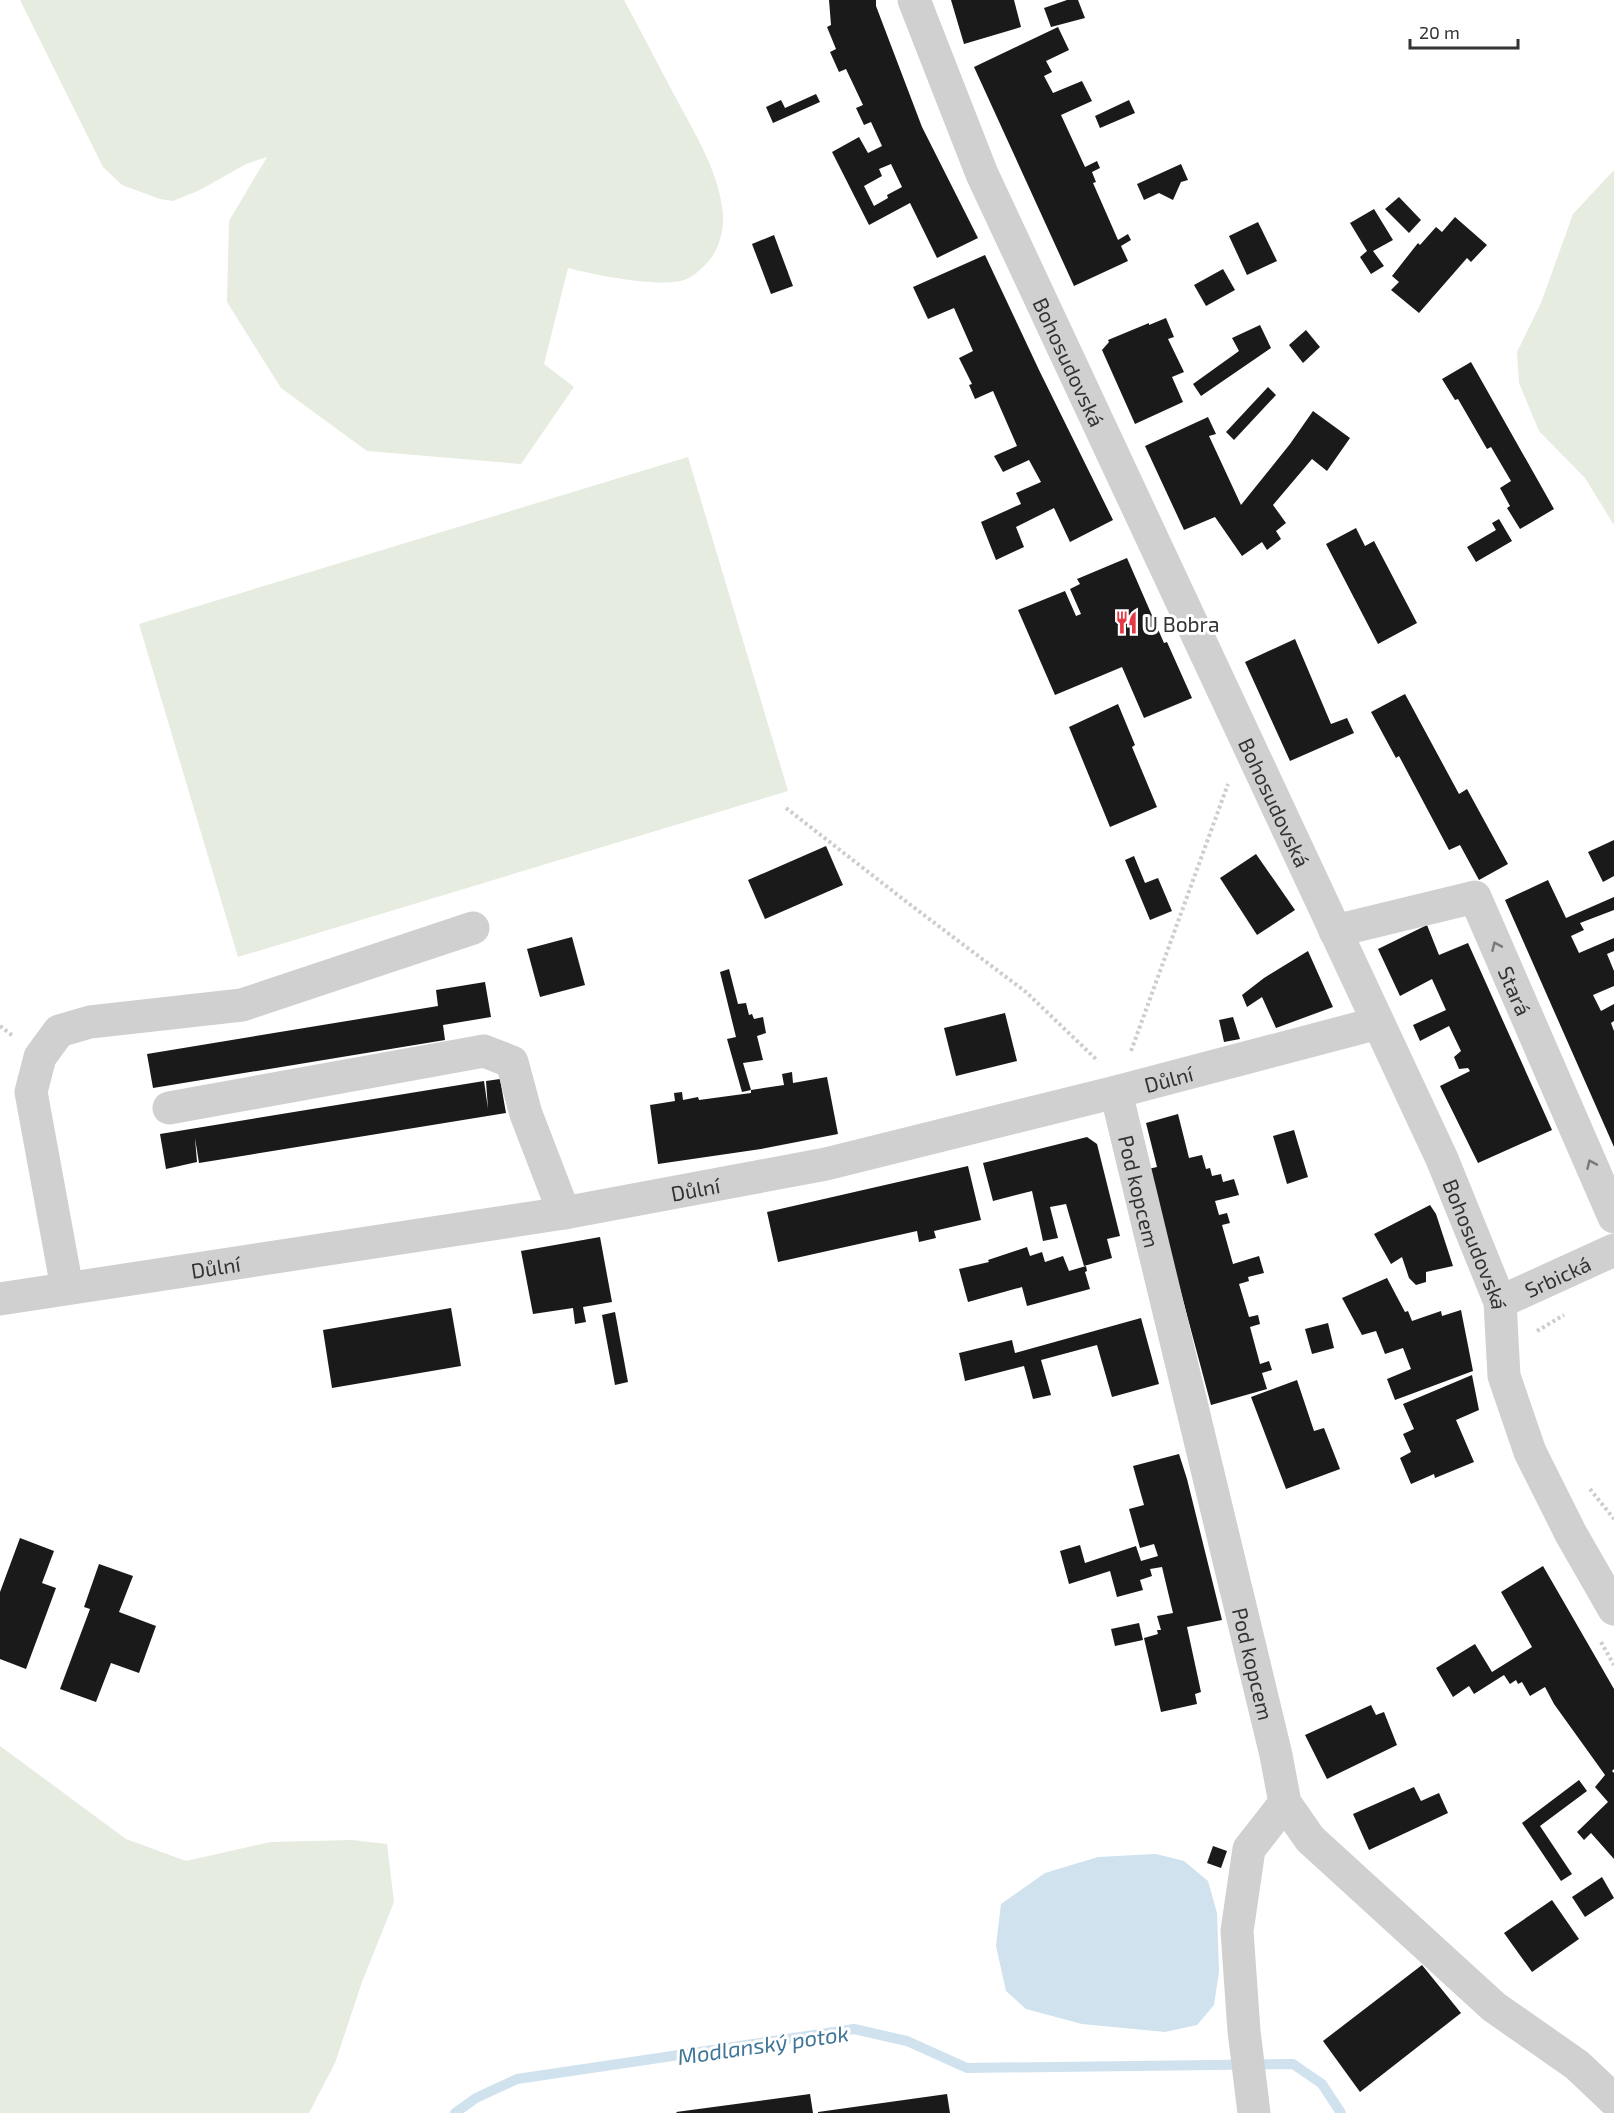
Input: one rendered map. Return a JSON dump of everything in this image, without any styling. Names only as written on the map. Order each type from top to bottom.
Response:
[{"type":"street","name":"Bohosudovská","points":[[914,0],[982,174],[1442,1159],[1500,1302],[1504,1376],[1530,1452],[1571,1534],[1614,1609]]},
{"type":"street","name":"Stará","points":[[1335,931],[1475,897],[1614,1217]]},
{"type":"street","points":[[67,1288],[31,1092],[40,1057],[58,1031],[90,1022],[242,1005],[473,928]]},
{"type":"street","name":"Důlní","points":[[0,1299],[564,1212],[826,1164],[1116,1092],[1378,1023]]},
{"type":"street","points":[[169,1108],[484,1052],[512,1062],[526,1114],[564,1212]]},
{"type":"street","name":"Pod kopcem","points":[[1116,1092],[1276,1755],[1285,1803],[1310,1839],[1494,2007],[1577,2065],[1614,2100]]},
{"type":"street","name":"Srbická","points":[[1500,1302],[1614,1250]]},
{"type":"street","points":[[1253,2107],[1244,2031],[1237,1931],[1249,1849],[1285,1803]]},
{"type":"path","points":[[1116,1092],[1245,739]]},
{"type":"path","points":[[786,808],[1026,992],[1104,1066],[1116,1092]]},
{"type":"path","points":[[0,1026],[13,1036]]},
{"type":"path","points":[[1535,1332],[1572,1310]]},
{"type":"path","points":[[1583,1481],[1614,1519]]},
{"type":"shaded area","points":[[20,0],[624,0],[712,169],[723,214],[720,240],[711,259],[699,271],[684,280],[643,282],[568,268],[544,364],[574,387],[521,464],[367,451],[281,388],[227,302],[229,221],[267,157],[246,164],[200,190],[173,201],[160,199],[122,185],[103,167]]},
{"type":"shaded area","points":[[1614,170],[1614,525],[1585,478],[1539,431],[1519,383],[1517,352],[1541,303],[1573,214]]},
{"type":"shaded area","points":[[688,457],[788,791],[238,957],[139,624]]},
{"type":"shaded area","points":[[0,1746],[126,1839],[186,1861],[271,1842],[352,1840],[387,1844],[394,1902],[362,1982],[335,2063],[309,2113],[0,2113]]},
{"type":"water","points":[[1156,1854],[1184,1861],[1208,1881],[1217,1913],[1219,1972],[1214,2005],[1197,2025],[1165,2032],[1082,2024],[1026,2009],[1006,1991],[996,1946],[1001,1904],[1045,1873],[1098,1857]]},
{"type":"building","points":[[829,0],[876,0],[876,6],[922,127],[978,238],[937,258],[910,203],[869,225],[832,152],[859,137],[868,153],[882,146],[871,122],[864,125],[856,108],[863,105],[846,69],[839,72],[830,52],[836,49],[827,27],[831,25]],"holes":[[[891,164],[902,187],[887,195],[888,198],[874,206],[864,186],[882,176],[879,169]]]},
{"type":"building","points":[[951,0],[1014,0],[1021,27],[964,44]]},
{"type":"building","points":[[1067,0],[1078,0],[1085,18],[1051,27],[1044,8]]},
{"type":"building","points":[[1058,27],[1069,50],[1046,61],[1052,72],[1044,76],[1053,93],[1082,81],[1092,101],[1061,115],[1085,167],[1097,161],[1100,168],[1092,172],[1096,182],[1093,183],[1118,240],[1128,234],[1131,240],[1121,246],[1128,261],[1074,286],[974,67]]},
{"type":"building","points":[[816,94],[820,102],[773,123],[766,107],[781,100],[785,108]]},
{"type":"building","points":[[1129,100],[1135,113],[1100,128],[1095,116]]},
{"type":"building","points":[[1181,164],[1188,180],[1181,182],[1173,200],[1159,193],[1144,200],[1137,184]]},
{"type":"building","points":[[1399,197],[1421,220],[1409,233],[1385,209]]},
{"type":"building","points":[[1374,209],[1393,240],[1373,251],[1384,266],[1371,274],[1360,257],[1367,251],[1350,223]]},
{"type":"building","points":[[1455,217],[1487,245],[1471,262],[1467,258],[1419,313],[1391,290],[1399,282],[1392,276],[1418,243],[1420,245],[1436,227],[1442,232]]},
{"type":"building","points":[[1258,222],[1277,261],[1247,275],[1229,236]]},
{"type":"building","points":[[774,235],[793,286],[771,294],[752,244]]},
{"type":"building","points":[[985,255],[1113,520],[1070,542],[1054,508],[1016,527],[1024,547],[996,560],[981,522],[1021,504],[1016,493],[1041,482],[1029,460],[1003,472],[994,456],[1017,446],[993,391],[975,399],[969,385],[972,384],[959,358],[973,351],[954,308],[928,319],[913,287]]},
{"type":"building","points":[[1223,269],[1235,290],[1206,306],[1194,285]]},
{"type":"building","points":[[1166,318],[1174,337],[1168,339],[1184,372],[1172,377],[1183,402],[1135,424],[1102,350],[1109,342],[1108,340]]},
{"type":"building","points":[[1260,325],[1271,348],[1201,396],[1193,384],[1239,351],[1232,338]]},
{"type":"building","points":[[1306,330],[1320,347],[1303,363],[1289,345]]},
{"type":"building","points":[[1471,362],[1554,509],[1520,529],[1507,508],[1510,506],[1500,488],[1511,481],[1491,447],[1487,449],[1458,399],[1455,400],[1442,379]]},
{"type":"building","points":[[1268,387],[1276,395],[1234,440],[1226,432]]},
{"type":"building","points":[[1313,411],[1350,438],[1327,471],[1312,459],[1273,505],[1286,523],[1276,531],[1281,539],[1267,550],[1262,542],[1242,556],[1215,517],[1184,530],[1145,446],[1208,417],[1216,434],[1209,436],[1241,505],[1290,444]]},
{"type":"building","points":[[1499,519],[1512,541],[1476,562],[1467,547],[1496,530],[1492,523]]},
{"type":"building","points":[[1356,528],[1365,546],[1374,541],[1417,623],[1378,644],[1326,544]]},
{"type":"building","points":[[1127,558],[1164,643],[1167,642],[1192,698],[1144,718],[1122,667],[1055,695],[1018,610],[1065,591],[1076,616],[1081,614],[1070,589],[1080,584],[1077,579]]},
{"type":"building","points":[[1295,639],[1331,724],[1347,718],[1354,733],[1290,761],[1245,662]]},
{"type":"building","points":[[1405,694],[1459,794],[1467,789],[1508,864],[1479,880],[1460,845],[1449,850],[1399,756],[1396,758],[1371,712]]},
{"type":"building","points":[[1118,704],[1135,745],[1132,747],[1157,807],[1110,827],[1069,727]]},
{"type":"building","points":[[1614,840],[1614,876],[1603,882],[1588,852]]},
{"type":"building","points":[[826,846],[843,885],[765,919],[748,880]]},
{"type":"building","points":[[1256,854],[1295,910],[1257,935],[1220,878]]},
{"type":"building","points":[[1134,856],[1145,883],[1158,878],[1172,911],[1150,920],[1125,860]]},
{"type":"building","points":[[1548,880],[1566,918],[1614,897],[1614,910],[1580,923],[1584,930],[1571,936],[1579,953],[1614,938],[1614,951],[1607,954],[1614,971],[1614,986],[1593,995],[1601,1011],[1614,1004],[1614,1021],[1611,1023],[1614,1031],[1614,1147],[1505,900]]},
{"type":"building","points":[[1427,925],[1439,955],[1468,943],[1552,1130],[1478,1163],[1440,1086],[1470,1071],[1468,1068],[1459,1069],[1454,1057],[1461,1051],[1449,1026],[1420,1041],[1413,1025],[1446,1010],[1432,979],[1400,996],[1378,949]]},
{"type":"building","points":[[572,937],[585,985],[540,997],[527,949]]},
{"type":"building","points":[[1308,951],[1333,1007],[1276,1028],[1262,997],[1247,1007],[1242,995],[1264,978]]},
{"type":"building","points":[[729,969],[738,1004],[746,1003],[749,1015],[752,1014],[754,1019],[763,1017],[766,1033],[757,1036],[763,1060],[743,1063],[751,1090],[742,1092],[727,1039],[736,1037],[720,972]]},
{"type":"building","points":[[485,982],[491,1017],[443,1025],[445,1040],[153,1088],[147,1054],[438,1006],[436,990]]},
{"type":"building","points":[[1005,1013],[1017,1061],[956,1076],[944,1028]]},
{"type":"building","points":[[1233,1017],[1240,1039],[1224,1042],[1219,1020]]},
{"type":"building","points":[[792,1072],[793,1083],[827,1077],[838,1134],[761,1149],[658,1164],[650,1105],[675,1101],[674,1093],[682,1092],[683,1100],[751,1093],[751,1090],[784,1085],[782,1074]]},
{"type":"building","points":[[500,1079],[506,1113],[199,1163],[195,1138],[197,1162],[166,1169],[160,1134],[484,1081],[488,1109],[486,1081]]},
{"type":"building","points":[[1178,1114],[1189,1158],[1202,1155],[1206,1169],[1210,1168],[1212,1176],[1221,1174],[1223,1182],[1234,1179],[1239,1195],[1215,1201],[1219,1215],[1227,1213],[1230,1223],[1222,1225],[1233,1264],[1259,1256],[1264,1273],[1248,1277],[1249,1281],[1239,1284],[1249,1317],[1258,1315],[1260,1324],[1250,1327],[1260,1364],[1269,1361],[1272,1370],[1262,1373],[1267,1389],[1211,1405],[1148,1169],[1157,1167],[1146,1123]]},
{"type":"building","points":[[1294,1130],[1308,1177],[1287,1184],[1273,1136]]},
{"type":"building","points":[[1087,1137],[1097,1144],[1120,1236],[1107,1239],[1112,1258],[1084,1266],[1066,1204],[1050,1207],[1058,1238],[1043,1241],[1032,1191],[993,1201],[983,1163]]},
{"type":"building","points":[[968,1166],[981,1220],[934,1231],[936,1238],[919,1242],[917,1231],[778,1262],[767,1212]]},
{"type":"building","points":[[1430,1205],[1436,1214],[1453,1266],[1426,1272],[1426,1282],[1416,1285],[1409,1278],[1402,1257],[1391,1264],[1374,1234]]},
{"type":"building","points":[[600,1237],[612,1302],[583,1307],[586,1322],[575,1324],[573,1308],[533,1314],[521,1251]]},
{"type":"building","points":[[1027,1247],[1030,1256],[1042,1252],[1045,1262],[1063,1256],[1069,1271],[1086,1266],[1087,1271],[1085,1272],[1090,1289],[1027,1306],[1022,1287],[968,1302],[959,1269],[989,1262],[988,1260]]},
{"type":"building","points":[[1387,1278],[1412,1321],[1441,1311],[1442,1316],[1461,1310],[1473,1371],[1395,1400],[1387,1379],[1411,1369],[1403,1348],[1385,1354],[1376,1331],[1362,1335],[1342,1298]]},
{"type":"building","points":[[451,1308],[461,1366],[332,1388],[323,1330]]},
{"type":"building","points":[[615,1312],[628,1382],[615,1385],[602,1315]]},
{"type":"building","points":[[1141,1318],[1159,1384],[1112,1397],[1097,1345],[1041,1360],[1051,1395],[1033,1399],[1024,1366],[965,1381],[959,1353],[1012,1340],[1015,1353]]},
{"type":"building","points":[[1328,1323],[1334,1348],[1312,1354],[1305,1329]]},
{"type":"building","points":[[1472,1375],[1479,1410],[1456,1420],[1474,1462],[1435,1478],[1434,1474],[1411,1484],[1400,1458],[1411,1452],[1403,1434],[1414,1429],[1403,1404]]},
{"type":"building","points":[[1297,1380],[1314,1431],[1324,1428],[1340,1469],[1286,1489],[1251,1397]]},
{"type":"building","points":[[1179,1454],[1222,1620],[1187,1627],[1201,1692],[1195,1694],[1197,1704],[1161,1712],[1144,1638],[1158,1634],[1157,1630],[1161,1630],[1157,1616],[1173,1613],[1162,1567],[1150,1569],[1152,1576],[1140,1580],[1143,1590],[1117,1597],[1110,1571],[1069,1584],[1060,1551],[1080,1545],[1085,1563],[1136,1546],[1141,1561],[1158,1556],[1154,1544],[1140,1548],[1129,1509],[1144,1505],[1133,1466]]},
{"type":"building","points":[[20,1538],[54,1551],[42,1583],[56,1588],[26,1669],[0,1659],[0,1592]]},
{"type":"building","points":[[99,1564],[133,1576],[119,1612],[156,1626],[139,1673],[111,1663],[96,1702],[60,1689],[90,1609],[84,1607]]},
{"type":"building","points":[[1543,1566],[1614,1689],[1614,1769],[1612,1771],[1614,1773],[1614,1859],[1591,1833],[1584,1840],[1577,1832],[1608,1802],[1595,1787],[1605,1775],[1554,1704],[1545,1687],[1530,1696],[1522,1682],[1518,1684],[1516,1680],[1510,1684],[1504,1675],[1474,1694],[1469,1686],[1453,1697],[1436,1668],[1475,1644],[1492,1672],[1532,1647],[1501,1592]]},
{"type":"building","points":[[1139,1623],[1143,1640],[1115,1646],[1111,1629]]},
{"type":"building","points":[[1371,1705],[1376,1715],[1384,1712],[1397,1745],[1327,1779],[1305,1735]]},
{"type":"building","points":[[1579,1780],[1587,1791],[1540,1826],[1572,1874],[1561,1881],[1522,1823]]},
{"type":"building","points":[[1414,1787],[1421,1801],[1439,1793],[1448,1813],[1369,1850],[1353,1814]]},
{"type":"building","points":[[1213,1846],[1227,1851],[1221,1868],[1207,1863]]},
{"type":"building","points":[[1602,1877],[1614,1898],[1585,1917],[1572,1897]]},
{"type":"building","points":[[1552,1900],[1579,1939],[1532,1972],[1504,1933]]},
{"type":"building","points":[[1422,1965],[1461,2013],[1360,2092],[1323,2041]]},
{"type":"building","points":[[810,2094],[813,2113],[676,2112]]},
{"type":"building","points":[[947,2094],[950,2113],[818,2113],[818,2112]]},
{"type":"waterway","name":"Modlanský potok","points":[[455,2113],[476,2098],[517,2079],[854,2029],[907,2041],[967,2068],[1293,2064],[1322,2084],[1341,2113]]},
{"type":"place","name":"U Bobra","points":[[1126,623]]}]
